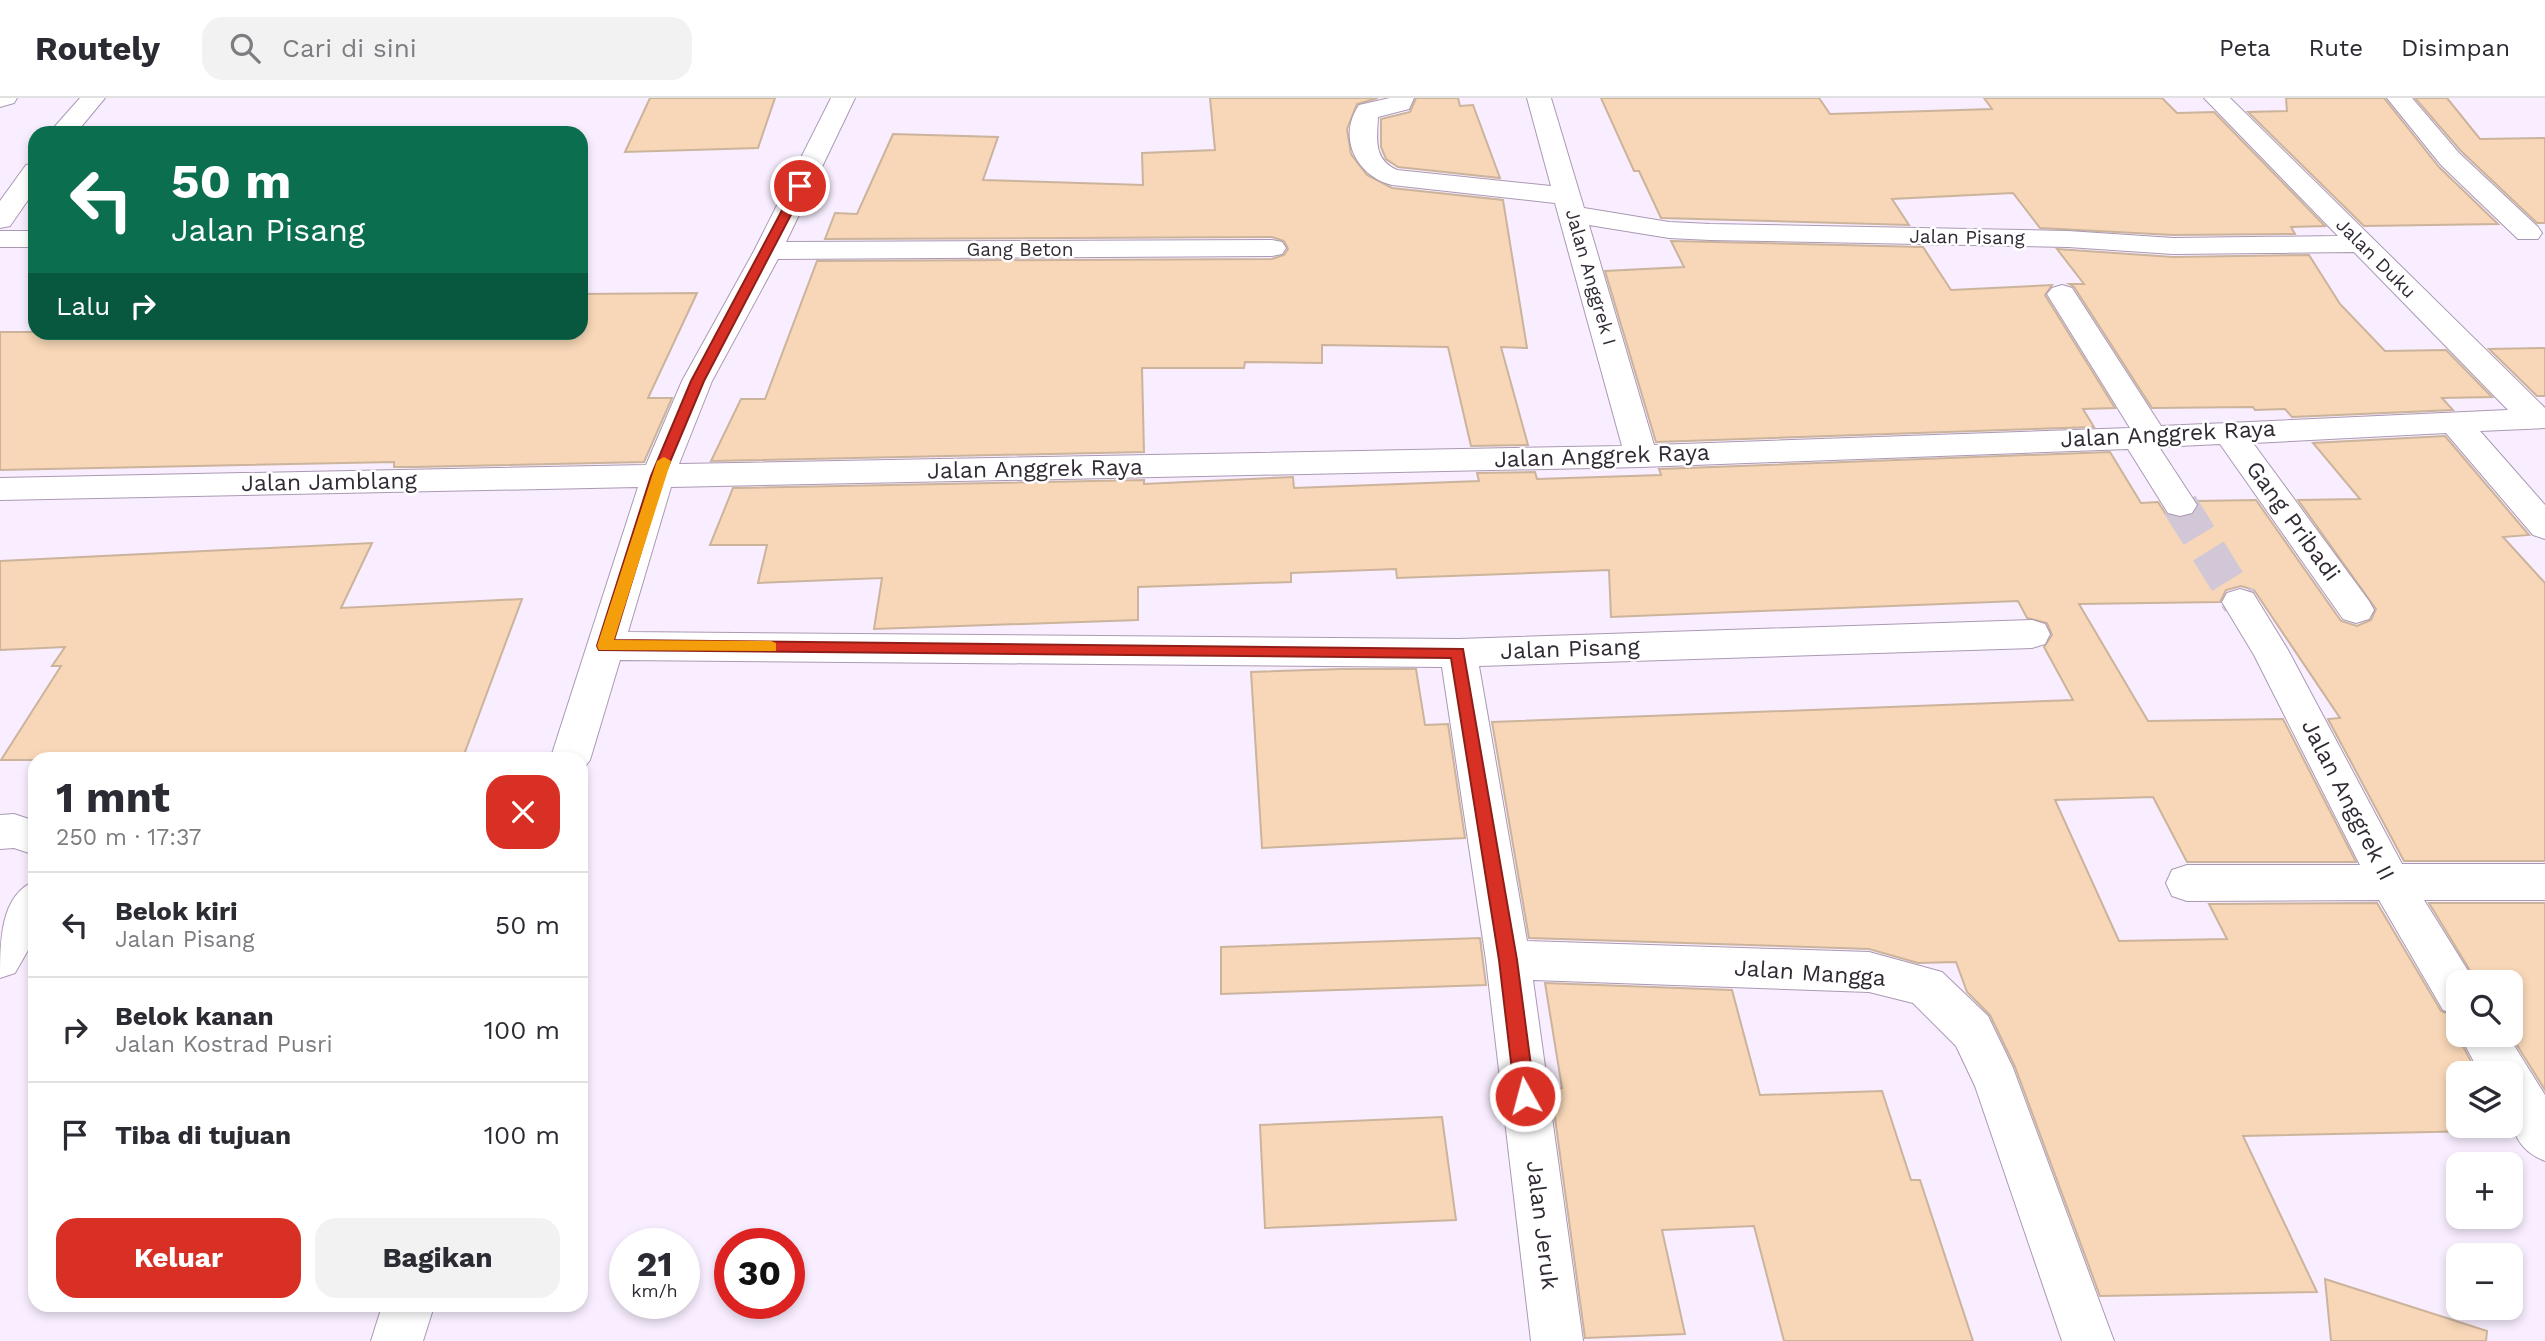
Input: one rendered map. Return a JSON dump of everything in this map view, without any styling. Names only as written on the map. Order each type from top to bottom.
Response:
[{"type":"street","points":[[68,126],[93,98]]},
{"type":"street","points":[[572,752],[658,476],[697,381],[768,251],[843,98]]},
{"type":"street","name":"Jalan Pisang","points":[[1402,98],[1400,104],[1368,110],[1365,117],[1366,160],[1373,170],[1392,177],[1571,205],[1669,230],[2068,239],[2173,246],[2362,244]]},
{"type":"street","name":"Jalan Anggrek I","points":[[1539,98],[1641,456]]},
{"type":"street","name":"Jalan Duku","points":[[2216,98],[2540,418]]},
{"type":"street","points":[[2399,98],[2450,159],[2528,233]]},
{"type":"street","points":[[0,220],[28,181]]},
{"type":"street","points":[[0,239],[28,239]]},
{"type":"street","name":"Gang Beton","points":[[768,251],[1272,247]]},
{"type":"street","points":[[2062,294],[2180,505]]},
{"type":"street","name":"Jalan Anggrek Raya","points":[[658,476],[1641,456],[2144,437],[2540,418]]},
{"type":"street","points":[[2455,423],[2545,527]]},
{"type":"street","name":"Gang Pribadi","points":[[2230,433],[2356,610]]},
{"type":"street","name":"Jalan Jamblang","points":[[0,489],[658,476]]},
{"type":"street","name":"Jalan Anggrek II","points":[[2240,602],[2270,650],[2389,880],[2446,974]]},
{"type":"street","name":"Jalan Pisang","points":[[604,646],[1458,653],[2032,634]]},
{"type":"street","name":"Jalan Jeruk","points":[[1458,653],[1508,960],[1556,1341]]},
{"type":"street","points":[[0,832],[14,831],[28,836]]},
{"type":"street","points":[[2188,883],[2389,880],[2545,882]]},
{"type":"street","points":[[0,959],[28,911]]},
{"type":"street","name":"Jalan Mangga","points":[[1508,960],[1869,972],[1926,986],[1972,1031],[1997,1083],[2088,1341]]},
{"type":"street","points":[[2523,1102],[2545,1138]]},
{"type":"street","points":[[397,1341],[406,1312]]},
{"type":"building","points":[[650,98],[775,98],[758,148],[625,152]]},
{"type":"building","points":[[1210,98],[1378,98],[1357,104],[1347,129],[1351,154],[1367,175],[1392,188],[1503,200],[1527,348],[1501,347],[1528,445],[1471,446],[1448,347],[1322,345],[1322,363],[1245,362],[1244,368],[1142,368],[1144,452],[711,461],[741,399],[765,399],[817,261],[1272,259],[1284,255],[1288,249],[1284,241],[1272,237],[825,239],[835,213],[857,214],[893,134],[998,137],[983,180],[1143,185],[1142,153],[1215,150]]},
{"type":"building","points":[[1416,98],[1458,98],[1460,106],[1473,105],[1500,178],[1398,167],[1386,159],[1381,147],[1381,119],[1410,112]]},
{"type":"building","points":[[1601,98],[1819,98],[1830,114],[1992,109],[1984,98],[2162,98],[2177,113],[2214,112],[2325,226],[2291,227],[2295,234],[2173,235],[2040,228],[2013,193],[1892,199],[1909,225],[1661,218],[1639,171],[1634,171]]},
{"type":"building","points":[[2286,98],[2384,98],[2439,167],[2498,224],[2364,226],[2248,112],[2287,111]]},
{"type":"building","points":[[2415,98],[2447,98],[2480,139],[2545,138],[2545,223],[2537,223],[2461,151]]},
{"type":"building","points":[[1671,241],[1923,247],[1951,290],[2052,285],[2045,295],[2115,408],[2083,409],[2094,427],[1656,442],[1605,271],[1684,267]]},
{"type":"building","points":[[2057,249],[2173,257],[2309,255],[2340,304],[2385,351],[2446,350],[2492,397],[2442,398],[2453,410],[2292,417],[2285,409],[2152,408],[2074,287],[2069,284],[2084,284]]},
{"type":"building","points":[[697,293],[648,398],[672,398],[644,462],[394,467],[394,462],[0,470],[0,332],[28,332],[28,340],[588,340],[588,294]]},
{"type":"building","points":[[2545,348],[2545,396],[2537,396],[2489,349]]},
{"type":"building","points":[[2445,436],[2529,535],[2503,537],[2545,583],[2545,861],[2404,861],[2328,719],[2340,718],[2254,590],[2241,586],[2226,590],[2220,602],[2079,604],[2148,721],[2283,719],[2356,862],[2187,862],[2153,797],[2055,800],[2119,941],[2227,939],[2209,904],[2377,903],[2441,1011],[2446,1013],[2446,1047],[2463,1047],[2471,1061],[2446,1061],[2446,1132],[2243,1136],[2317,1292],[2100,1296],[2015,1067],[1990,1015],[1967,992],[1956,962],[1918,963],[1869,949],[1529,938],[1492,722],[2073,700],[2044,647],[2052,635],[2047,623],[2027,618],[2018,601],[1611,617],[1609,570],[1397,578],[1396,569],[1291,573],[1291,582],[1138,587],[1138,620],[874,629],[882,578],[758,583],[767,545],[710,545],[733,488],[1144,480],[1144,484],[1293,477],[1294,488],[1479,481],[1477,473],[1535,472],[1537,479],[1661,475],[1659,469],[2110,452],[2141,503],[2158,502],[2167,516],[2179,519],[2193,516],[2199,506],[2197,501],[2256,500],[2341,621],[2357,626],[2371,620],[2376,609],[2298,500],[2360,499],[2313,443]]},
{"type":"building","points":[[372,543],[341,608],[522,599],[465,752],[28,752],[28,760],[1,760],[61,666],[52,666],[65,647],[0,650],[0,561]]},
{"type":"building","points":[[1416,669],[1425,725],[1448,724],[1465,838],[1262,848],[1251,672]]},
{"type":"building","points":[[2429,903],[2545,903],[2545,1090],[2518,1047],[2523,1047],[2523,970],[2470,970]]},
{"type":"building","points":[[1480,938],[1486,985],[1221,994],[1221,947]]},
{"type":"building","points":[[1545,983],[1732,990],[1760,1095],[1882,1091],[1911,1180],[1920,1180],[1973,1341],[1784,1341],[1754,1226],[1662,1230],[1685,1334],[1585,1338],[1551,1089],[1562,1088]]},
{"type":"building","points":[[1442,1117],[1456,1220],[1265,1228],[1260,1125]]},
{"type":"building","points":[[2325,1279],[2487,1331],[2486,1341],[2331,1341]]},
{"type":"tunnel","points":[[2180,505],[2240,602]]},
{"type":"slow traffic","points":[[664,461],[604,646],[771,647]]},
{"type":"route","points":[[800,186],[697,381],[658,476],[604,646],[1458,653],[1508,960],[1525,1096]]}]
